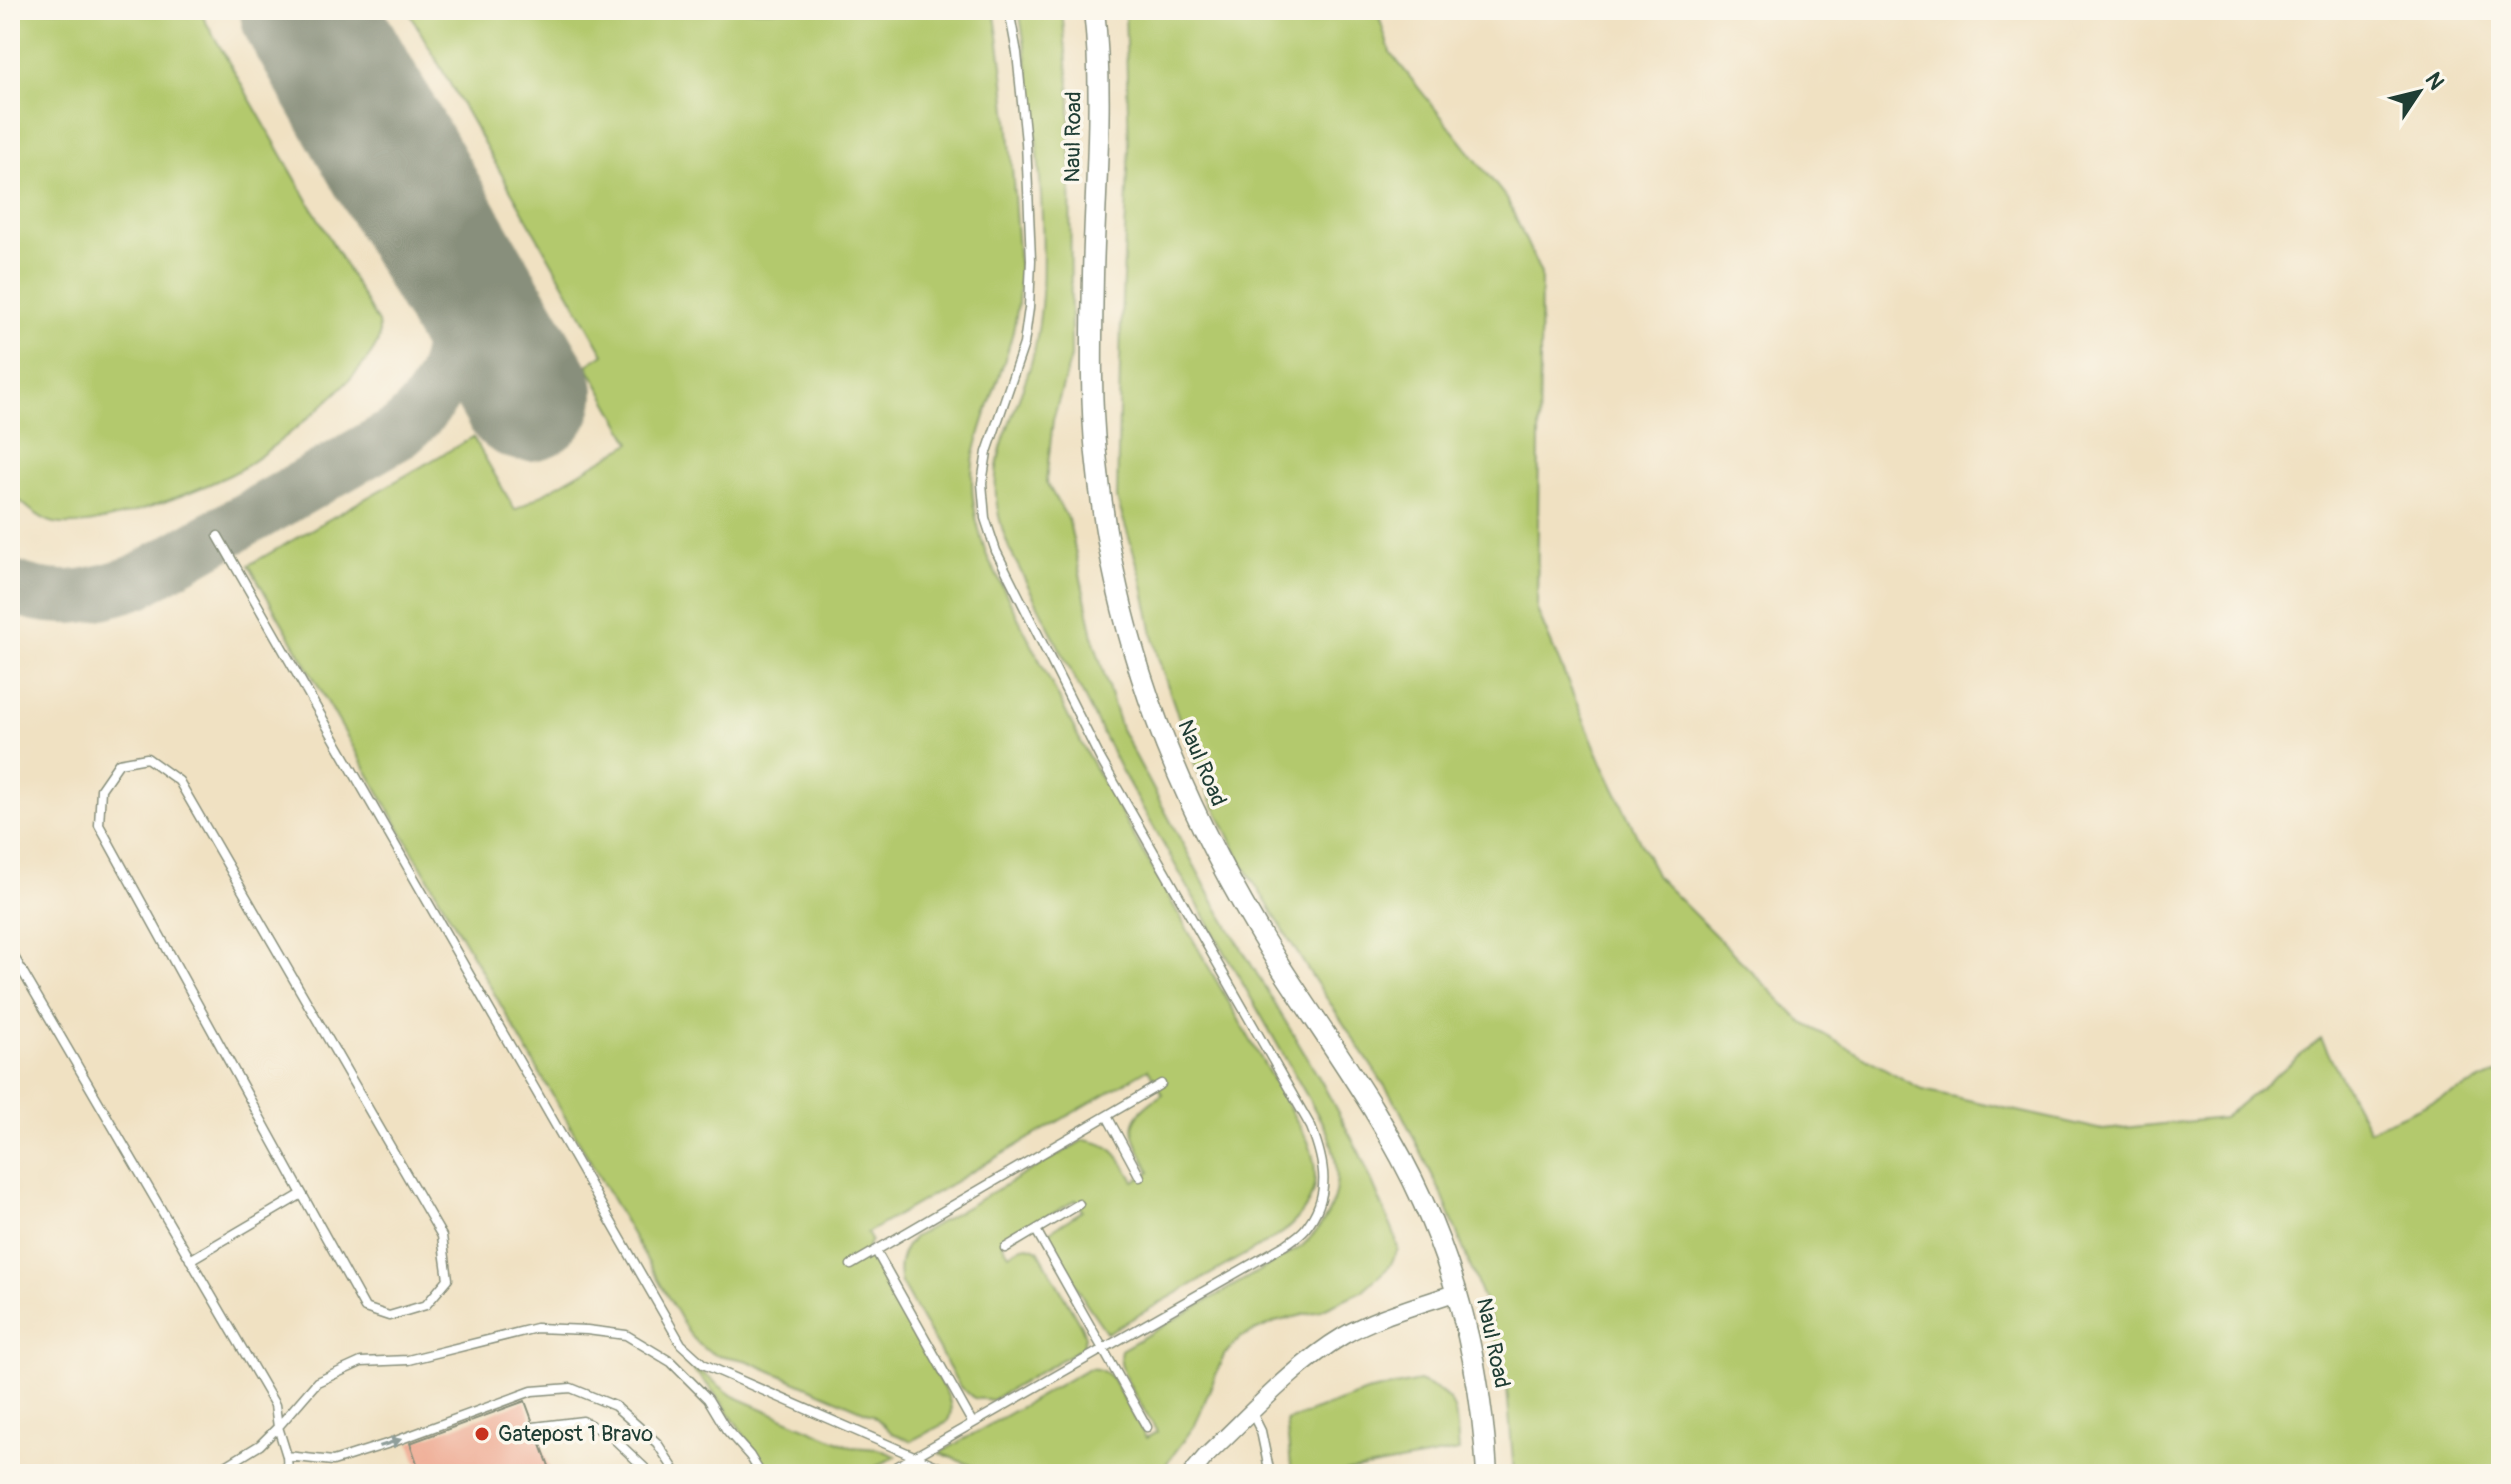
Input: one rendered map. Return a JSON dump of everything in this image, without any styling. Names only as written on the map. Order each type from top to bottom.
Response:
[{"type":"street","name":"Naul Road","points":[[1094,10],[1098,123],[1093,277],[1096,451],[1105,529],[1118,596],[1142,677],[1175,765],[1219,860],[1276,959],[1392,1140],[1424,1203],[1457,1292],[1479,1386],[1487,1474]]},
{"type":"street","points":[[1191,1474],[1205,1457],[1303,1366],[1344,1336],[1381,1319],[1457,1292]]},
{"type":"lane","points":[[884,1474],[1285,1245],[1305,1229],[1317,1206],[1325,1180],[1322,1155],[1311,1127],[1100,758],[996,551],[985,518],[982,483],[987,452],[1024,344],[1030,296],[1026,142],[1017,53],[1009,10]]},
{"type":"lane","points":[[218,536],[681,1344],[703,1364],[955,1474]]},
{"type":"lane","points":[[147,758],[179,781],[442,1236],[448,1279],[426,1305],[389,1316],[365,1308],[302,1194],[99,825],[101,789],[119,763],[147,758]]},
{"type":"lane","points":[[10,950],[275,1405],[288,1474]]},
{"type":"lane","points":[[851,1265],[1161,1084]]},
{"type":"lane","points":[[1107,1116],[1140,1177]]},
{"type":"lane","points":[[190,1260],[302,1194]]},
{"type":"lane","points":[[1005,1248],[1079,1204]]},
{"type":"lane","points":[[1036,1230],[1147,1427]]},
{"type":"lane","points":[[876,1251],[972,1422]]},
{"type":"lane","points":[[213,1474],[260,1445],[317,1382],[361,1362],[408,1360],[536,1328],[626,1335],[671,1362],[708,1399],[726,1429],[761,1474]]},
{"type":"lane","points":[[287,1456],[333,1461],[532,1391],[571,1388],[615,1406],[657,1443],[677,1474]]},
{"type":"lane","points":[[1252,1413],[1261,1431],[1270,1474]]},
{"type":"lane","points":[[534,1427],[583,1421],[611,1436],[651,1474]]},
{"type":"green space","points":[[10,10],[199,10],[378,323],[378,341],[370,356],[335,394],[265,452],[230,475],[192,491],[118,517],[94,522],[73,524],[49,521],[10,492]]},
{"type":"green space","points":[[408,10],[994,10],[1009,135],[1019,291],[1011,338],[974,457],[972,486],[978,528],[987,556],[1086,752],[1308,1141],[1315,1181],[1301,1214],[1281,1234],[1107,1333],[1085,1301],[1047,1233],[1082,1211],[1076,1200],[1002,1243],[1009,1254],[1027,1246],[1038,1250],[1085,1336],[1083,1347],[992,1400],[974,1398],[960,1387],[901,1283],[899,1270],[903,1253],[914,1237],[1084,1140],[1109,1148],[1134,1181],[1150,1172],[1133,1129],[1140,1113],[1163,1094],[1148,1069],[867,1233],[871,1240],[866,1250],[950,1403],[946,1423],[911,1441],[892,1433],[873,1415],[748,1361],[708,1351],[688,1332],[249,565],[473,437],[515,510],[631,443],[587,365],[604,354]]},
{"type":"green space","points":[[1019,10],[1062,10],[1070,95],[1071,357],[1053,420],[1046,482],[1069,521],[1094,641],[1121,729],[1215,904],[1321,1081],[1360,1154],[1398,1249],[1390,1266],[1362,1291],[1319,1311],[1275,1322],[1241,1337],[1224,1355],[1195,1425],[1159,1474],[992,1474],[940,1453],[1087,1369],[1101,1370],[1112,1378],[1146,1438],[1157,1432],[1127,1381],[1120,1359],[1121,1350],[1301,1247],[1330,1208],[1337,1180],[1328,1133],[1121,770],[1009,548],[1000,521],[996,498],[999,456],[1032,358],[1042,295],[1038,152]]},
{"type":"green space","points":[[1125,10],[1377,10],[1390,52],[1507,199],[1541,274],[1537,610],[1602,763],[1657,877],[1802,1022],[1923,1090],[2103,1130],[2223,1118],[2321,1039],[2369,1130],[2501,1072],[2501,1474],[1514,1474],[1507,1388],[1488,1311],[1442,1195],[1398,1106],[1242,863],[1197,770],[1158,658],[1141,576],[1117,499],[1129,147]]},
{"type":"green space","points":[[685,1360],[733,1396],[851,1447],[879,1449],[896,1456],[862,1474],[771,1474],[721,1401]]},
{"type":"green space","points":[[1419,1381],[1443,1394],[1453,1407],[1459,1451],[1334,1474],[1292,1474],[1286,1421],[1366,1392]]},
{"type":"building","name":"Gatepost 1 Bravo","points":[[525,1401],[532,1420],[527,1429],[537,1434],[552,1474],[428,1474],[426,1467],[418,1466],[410,1443]]},
{"type":"taxiway","points":[[10,586],[43,596],[73,597],[136,582],[400,432],[420,413],[444,374],[453,332],[450,259]]},
{"type":"runway","points":[[307,10],[527,394]]},
{"type":"place","name":"Gatepost 1 Bravo","points":[[482,1434]]}]
